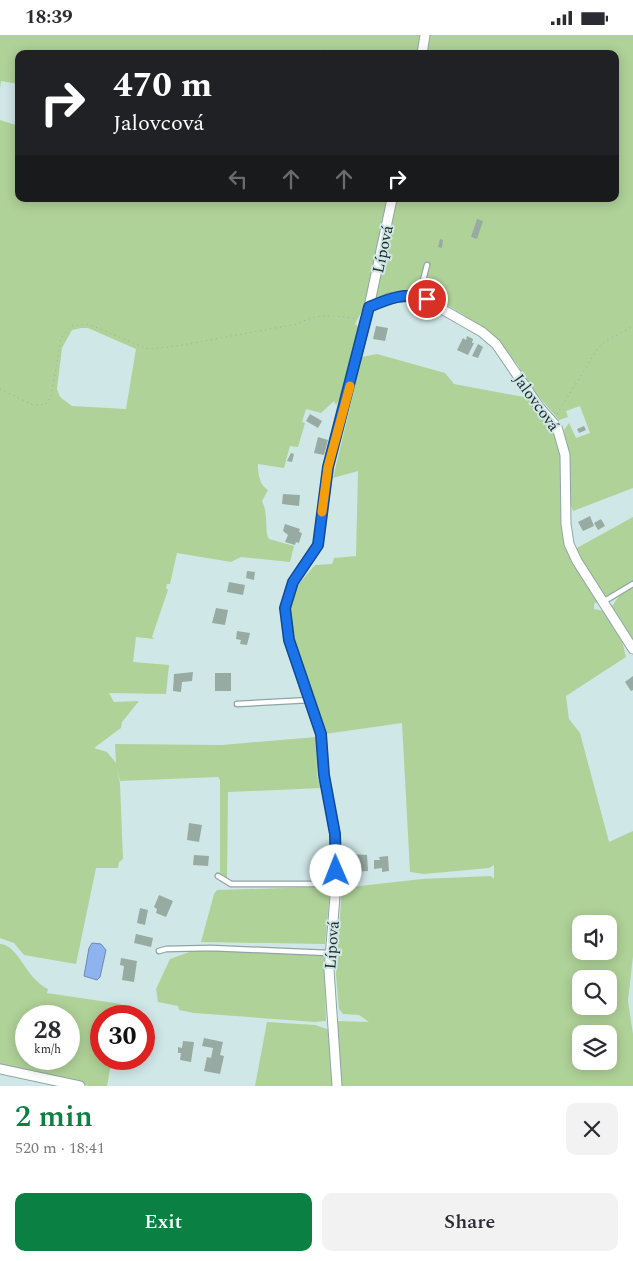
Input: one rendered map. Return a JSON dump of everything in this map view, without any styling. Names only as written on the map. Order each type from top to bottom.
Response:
[{"type":"street","points":[[423,50],[426,35]]},
{"type":"street","name":"Lípová","points":[[337,1086],[330,997],[329,953],[336,883],[335,834],[316,717],[289,640],[285,608],[293,582],[318,545],[328,467],[366,320],[391,202]]},
{"type":"street","points":[[369,307],[389,298],[419,296]]},
{"type":"street","name":"Jalovcová","points":[[419,296],[488,337],[557,427],[565,455],[566,524],[569,544],[577,561],[633,649]]},
{"type":"street","points":[[0,1069],[80,1086]]},
{"type":"lane","points":[[419,296],[427,265]]},
{"type":"lane","points":[[603,602],[633,584]]},
{"type":"lane","points":[[237,704],[310,700]]},
{"type":"lane","points":[[218,876],[231,884],[336,883]]},
{"type":"lane","points":[[159,951],[166,949],[210,948],[329,953]]},
{"type":"path","points":[[0,389],[33,405],[45,405],[52,397],[61,337],[71,326],[88,324],[148,349],[177,346],[297,324],[311,317],[334,315],[366,320]]},
{"type":"path","points":[[550,418],[558,413],[565,404],[598,348],[606,341],[633,326]]},
{"type":"green space","points":[[0,35],[633,35],[633,488],[573,511],[570,503],[568,451],[564,430],[569,423],[576,438],[590,433],[580,406],[566,411],[568,417],[559,420],[528,384],[518,365],[489,331],[430,294],[406,289],[365,305],[355,324],[360,328],[347,385],[336,405],[334,401],[321,413],[306,409],[302,422],[305,423],[298,447],[290,446],[284,468],[258,464],[261,482],[268,490],[262,501],[268,536],[269,539],[294,546],[290,562],[241,557],[231,562],[177,553],[170,584],[167,584],[166,588],[168,590],[152,637],[154,639],[136,637],[133,662],[169,665],[166,694],[109,693],[114,702],[139,701],[122,722],[121,728],[94,748],[107,752],[116,763],[115,744],[222,745],[316,737],[317,776],[321,788],[228,792],[227,879],[220,874],[220,780],[218,777],[120,781],[117,768],[120,784],[123,859],[119,862],[118,868],[96,868],[76,964],[24,955],[14,943],[0,938],[0,120],[15,125],[15,202],[619,202],[619,50],[15,50],[15,83],[1,81],[0,89]],"holes":[[[88,328],[136,349],[126,409],[72,406],[60,397],[57,389],[62,348],[72,330]]]},
{"type":"green space","points":[[377,354],[445,373],[454,384],[524,397],[532,403],[555,433],[562,456],[562,522],[598,601],[594,604],[594,609],[604,611],[621,637],[626,657],[566,696],[569,719],[580,733],[609,842],[633,831],[633,956],[628,1001],[633,1034],[633,1086],[341,1086],[337,1021],[369,1022],[359,1015],[343,1014],[339,1009],[336,974],[342,888],[422,879],[491,876],[494,879],[494,865],[489,868],[424,874],[410,872],[402,723],[325,734],[297,657],[290,626],[291,612],[289,608],[293,591],[315,565],[332,564],[334,558],[356,556],[358,471],[333,478],[362,357]]},
{"type":"green space","points":[[633,517],[633,582],[605,599],[575,549]]},
{"type":"green space","points":[[633,588],[633,644],[611,608],[619,596]]},
{"type":"green space","points":[[318,887],[330,890],[325,944],[201,942],[214,894],[217,890]]},
{"type":"green space","points":[[0,944],[12,950],[33,977],[48,989],[47,993],[121,1004],[90,1005],[90,1070],[110,1070],[107,1086],[89,1086],[21,1070],[80,1070],[80,1005],[15,1005],[15,1069],[0,1065]]},
{"type":"green space","points":[[195,950],[324,956],[326,1021],[315,1022],[194,1013],[179,1010],[178,1006],[158,1002],[156,989],[170,959]]},
{"type":"green space","points":[[267,1022],[315,1025],[330,1030],[333,1086],[255,1086]]},
{"type":"water","points":[[92,943],[101,944],[106,950],[100,977],[97,980],[84,976],[89,948]]},
{"type":"building","points":[[477,219],[483,221],[477,239],[471,237]]},
{"type":"building","points":[[440,239],[443,240],[442,248],[438,247]]},
{"type":"building","points":[[423,303],[430,309],[420,319],[415,314]]},
{"type":"building","points":[[376,326],[388,328],[385,341],[373,339]]},
{"type":"building","points":[[467,336],[473,339],[472,343],[474,343],[468,355],[457,350],[463,338],[466,340]]},
{"type":"building","points":[[478,344],[483,347],[478,358],[472,356]]},
{"type":"building","points":[[310,414],[322,421],[318,428],[306,421]]},
{"type":"building","points":[[584,426],[586,430],[579,433],[577,429]]},
{"type":"building","points":[[318,437],[328,440],[324,455],[314,453]]},
{"type":"building","points":[[291,453],[294,454],[292,462],[287,461]]},
{"type":"building","points":[[283,494],[300,495],[299,506],[282,504]]},
{"type":"building","points":[[590,516],[594,526],[583,531],[578,522]]},
{"type":"building","points":[[601,519],[605,526],[598,530],[594,523]]},
{"type":"building","points":[[285,524],[300,529],[299,532],[302,533],[299,543],[296,542],[295,545],[285,542],[288,535],[283,531]]},
{"type":"building","points":[[247,571],[255,572],[254,580],[246,578]]},
{"type":"building","points":[[229,582],[245,585],[243,595],[227,592]]},
{"type":"building","points":[[216,608],[228,610],[225,625],[212,623]]},
{"type":"building","points":[[237,631],[250,633],[247,645],[240,644],[241,640],[236,639]]},
{"type":"building","points":[[193,672],[192,681],[182,682],[181,692],[173,691],[174,674]]},
{"type":"building","points":[[215,673],[231,673],[231,691],[215,691]]},
{"type":"building","points":[[633,676],[633,690],[631,691],[625,682]]},
{"type":"building","points":[[189,823],[202,825],[199,842],[187,840]]},
{"type":"building","points":[[352,854],[367,855],[368,871],[353,872]]},
{"type":"building","points":[[194,855],[209,856],[208,866],[193,865]]},
{"type":"building","points":[[388,856],[389,871],[382,872],[382,868],[374,869],[374,860],[380,860],[379,857]]},
{"type":"building","points":[[159,895],[173,901],[166,917],[156,913],[157,909],[154,907]]},
{"type":"building","points":[[140,908],[148,910],[145,925],[137,923]]},
{"type":"building","points":[[136,934],[153,938],[151,947],[134,943]]},
{"type":"building","points":[[121,958],[137,961],[134,982],[122,980],[124,966],[120,965]]},
{"type":"building","points":[[204,1038],[223,1042],[220,1055],[224,1056],[220,1074],[204,1071],[207,1057],[211,1058],[213,1048],[202,1046]]},
{"type":"building","points":[[183,1041],[194,1042],[191,1062],[180,1060],[181,1053],[178,1053],[178,1047],[182,1048]]},
{"type":"slow traffic","points":[[322,512],[328,467],[350,386]]},
{"type":"route","points":[[336,871],[335,834],[324,775],[321,734],[289,640],[285,608],[293,582],[318,545],[328,467],[347,399],[369,307],[389,298],[400,296],[412,295],[427,299]]}]
